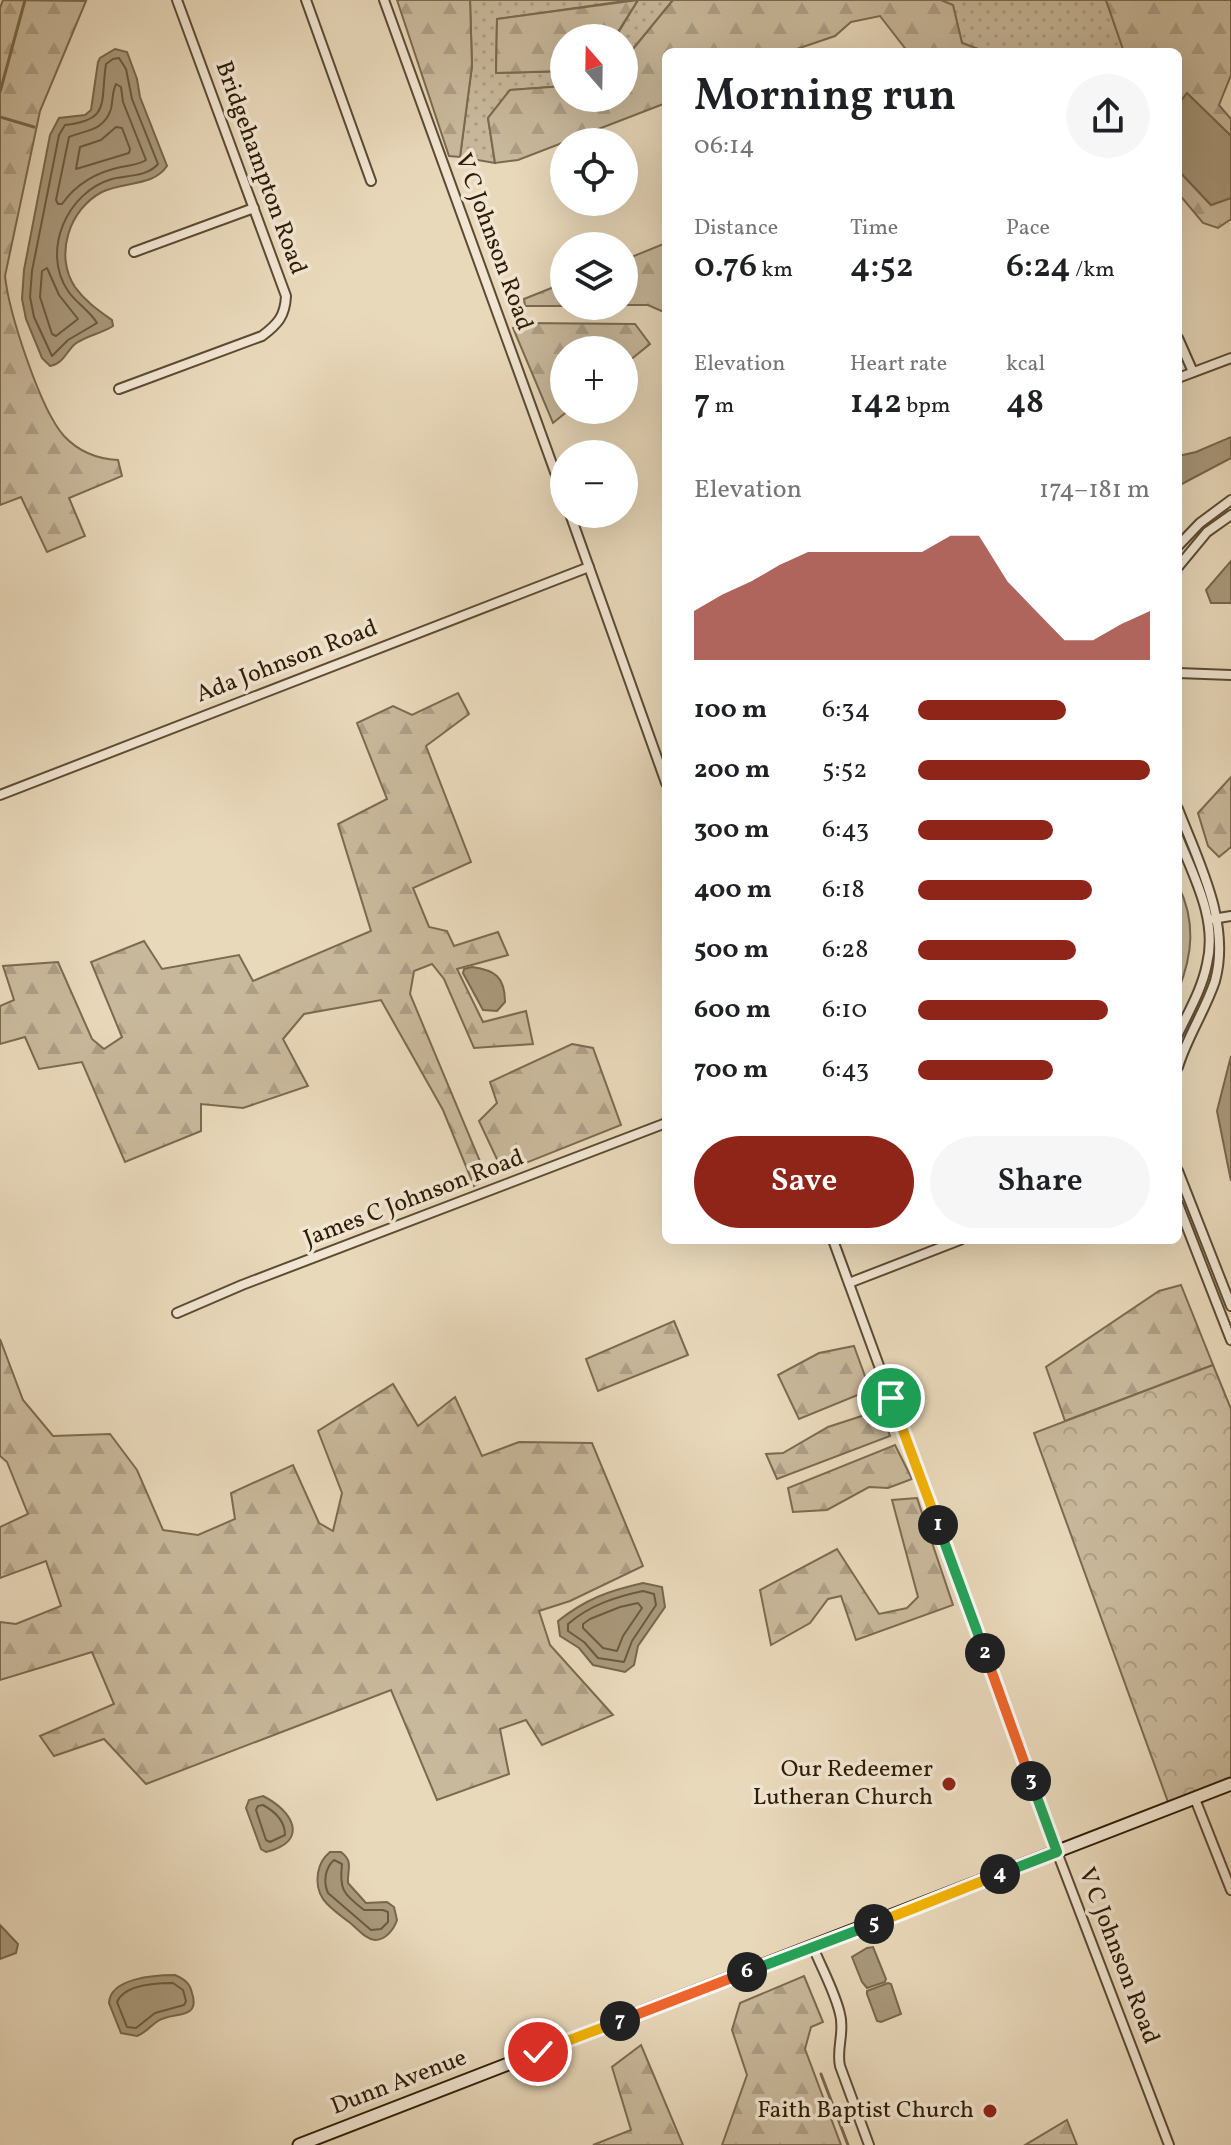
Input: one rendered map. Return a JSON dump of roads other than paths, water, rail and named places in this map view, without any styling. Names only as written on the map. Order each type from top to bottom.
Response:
[{"type":"main road","name":"Dunn Avenue","points":[[299,2145],[1231,1784]]},
{"type":"street","name":"Bridgehampton Road","points":[[119,389],[262,336],[277,325],[285,311],[286,296],[177,0]]},
{"type":"street","points":[[306,0],[371,181]]},
{"type":"street","name":"V C Johnson Road","points":[[384,0],[550,458]]},
{"type":"street","points":[[134,252],[254,208]]},
{"type":"street","points":[[1182,347],[1193,372]]},
{"type":"street","points":[[1182,376],[1231,358]]},
{"type":"street","points":[[1182,542],[1200,523],[1231,500]]},
{"type":"street","points":[[1182,562],[1207,532],[1231,515]]},
{"type":"street","points":[[575,528],[662,772]]},
{"type":"street","name":"Ada Johnson Road","points":[[0,795],[589,567]]},
{"type":"street","points":[[1182,673],[1231,675]]},
{"type":"street","points":[[1182,819],[1215,904],[1207,964],[1182,1025]]},
{"type":"street","points":[[1182,846],[1213,919],[1220,959],[1216,978],[1182,1058]]},
{"type":"street","points":[[1213,919],[1231,916]]},
{"type":"street","name":"James C Johnson Road","points":[[177,1313],[242,1285],[662,1125]]},
{"type":"street","points":[[1182,1180],[1228,1287],[1231,1306]]},
{"type":"street","points":[[1182,1214],[1231,1340]]},
{"type":"street","name":"V C Johnson Road","points":[[834,1244],[1057,1852],[1169,2145]]},
{"type":"street","points":[[849,1283],[950,1244]]},
{"type":"street","points":[[1212,1292],[1228,1287]]},
{"type":"street","points":[[1195,1799],[1231,1890]]},
{"type":"street","points":[[813,1947],[840,2015],[840,2066],[869,2145]]},
{"type":"water","points":[[115,49],[127,52],[140,97],[167,166],[146,181],[102,192],[73,221],[66,248],[69,275],[79,292],[112,320],[113,326],[80,341],[61,360],[50,366],[42,358],[26,319],[22,299],[24,270],[50,135],[59,118],[85,115],[91,110],[98,62]]},
{"type":"water","points":[[1187,93],[1231,136],[1231,198],[1211,205],[1182,174],[1182,99]]},
{"type":"water","points":[[1231,437],[1231,458],[1182,484],[1182,455]]},
{"type":"water","points":[[1231,561],[1231,603],[1211,603],[1206,590]]},
{"type":"water","points":[[464,969],[487,970],[501,981],[505,1002],[497,1011],[483,1010],[463,973]]},
{"type":"water","points":[[1231,1056],[1231,1181],[1217,1111]]},
{"type":"water","points":[[643,1583],[662,1587],[665,1607],[638,1646],[634,1665],[625,1672],[593,1665],[579,1648],[560,1636],[558,1621],[578,1607],[608,1593]]},
{"type":"water","points":[[263,1796],[289,1817],[292,1826],[288,1841],[266,1852],[261,1849],[246,1808],[249,1800]]},
{"type":"water","points":[[330,1852],[341,1852],[345,1856],[349,1863],[348,1883],[366,1903],[387,1902],[394,1907],[397,1920],[386,1936],[379,1940],[368,1938],[321,1896],[318,1873],[322,1861]]},
{"type":"water","points":[[0,1925],[18,1944],[16,1953],[0,1959]]},
{"type":"water","points":[[873,1947],[886,1979],[867,1988],[852,1957]]},
{"type":"water","points":[[175,1975],[190,1987],[194,2002],[189,2012],[164,2018],[137,2036],[121,2033],[109,2003],[117,1988],[135,1980]]},
{"type":"water","points":[[888,1983],[901,2014],[881,2022],[877,2021],[867,1991]]},
{"type":"waterway","points":[[0,92],[25,0]]},
{"type":"waterway","points":[[0,117],[34,127]]},
{"type":"waterway","points":[[821,2074],[848,2145]]},
{"type":"place","name":"Our Redeemer Lutheran Church","points":[[949,1784]]},
{"type":"place","name":"Faith Baptist Church","points":[[990,2111]]}]
